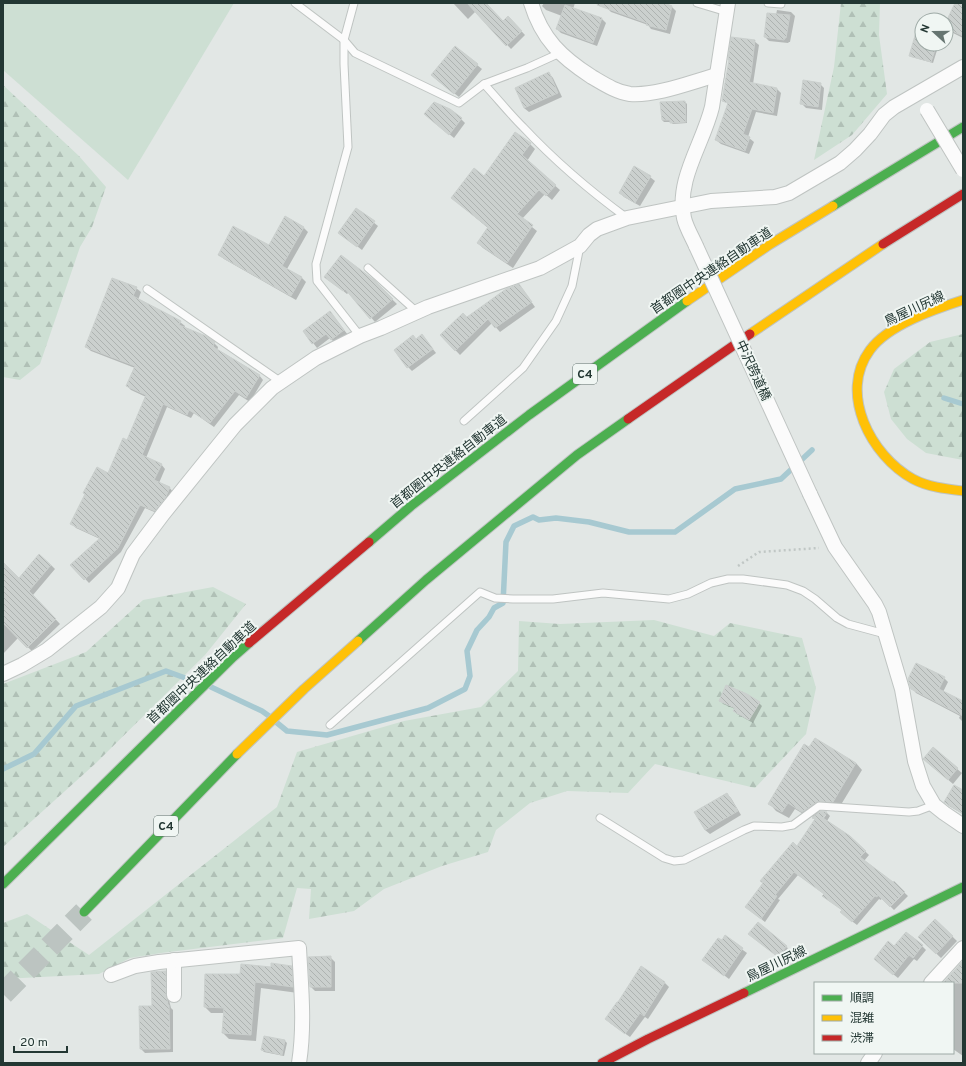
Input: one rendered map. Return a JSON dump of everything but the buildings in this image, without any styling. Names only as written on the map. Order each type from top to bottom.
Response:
[{"type":"main road","name":"首都圏中央連絡自動車道","points":[[3,884],[233,657],[411,506],[536,410],[675,309],[769,245],[963,126]]},
{"type":"main road","name":"C4","points":[[84,912],[249,741],[304,689],[426,580],[577,455],[788,306],[896,235],[963,194]]},
{"type":"main road","name":"鳥屋川尻線","points":[[963,300],[899,326],[882,338],[872,346],[864,358],[859,369],[856,385],[861,412],[868,432],[879,449],[893,465],[908,476],[925,484],[949,490],[963,491]]},
{"type":"main road","name":"鳥屋川尻線","points":[[602,1063],[648,1039],[963,887]]},
{"type":"street","points":[[531,3],[536,19],[545,36],[560,53],[575,66],[616,91],[631,94],[650,93],[717,75]]},
{"type":"street","name":"中沢跨道橋","points":[[728,8],[710,118],[686,177],[682,195],[684,220],[835,547],[875,604],[886,634],[892,659],[902,689],[919,775],[928,796],[934,805]]},
{"type":"street","points":[[3,674],[47,650],[101,608],[118,588],[133,554],[235,425],[272,388],[316,358],[360,336],[428,306],[540,268],[580,246],[589,235],[597,229],[627,218],[711,201],[775,197],[789,193],[840,162],[855,150],[870,134],[884,115],[894,107],[963,67]]},
{"type":"street","points":[[918,93],[963,170]]},
{"type":"street","points":[[934,805],[944,814],[963,826]]},
{"type":"street","points":[[111,975],[135,966],[174,960],[299,948],[302,1005],[302,1046],[299,1063]]},
{"type":"street","points":[[932,982],[963,948]]},
{"type":"street","points":[[174,960],[174,995]]},
{"type":"street","points":[[868,1063],[874,1054]]},
{"type":"lane","points":[[295,3],[344,40],[355,53],[459,102],[484,84],[527,68],[560,53]]},
{"type":"lane","points":[[354,3],[344,40],[348,147],[316,264],[317,281],[360,336]]},
{"type":"lane","points":[[697,3],[728,8]]},
{"type":"lane","points":[[768,3],[781,4]]},
{"type":"lane","points":[[484,84],[523,128],[603,201],[627,218]]},
{"type":"lane","points":[[464,421],[523,368],[556,322],[572,286],[580,246]]},
{"type":"lane","points":[[368,268],[416,312]]},
{"type":"lane","points":[[147,289],[281,382]]},
{"type":"lane","points":[[330,724],[480,592],[495,598],[513,599],[553,598],[603,593],[669,599],[688,594],[711,583],[728,579],[743,579],[787,585],[815,599],[837,618],[848,624],[886,634]]},
{"type":"lane","points":[[600,818],[664,858],[674,861],[684,860],[754,826],[782,827],[794,825],[819,806],[909,812],[918,811],[934,805]]},
{"type":"path","points":[[728,579],[737,567],[760,552],[823,548]]},
{"type":"green space","points":[[3,3],[234,3],[128,180],[3,70]]},
{"type":"green space","points":[[841,3],[880,3],[879,35],[887,94],[852,135],[814,160],[834,67]]},
{"type":"green space","points":[[3,85],[79,156],[106,187],[92,227],[80,247],[40,364],[20,380],[3,377]]},
{"type":"green space","points":[[963,334],[963,460],[926,453],[907,439],[891,419],[884,392],[894,369],[930,342]]},
{"type":"green space","points":[[213,587],[246,604],[205,655],[96,763],[3,847],[3,684],[86,652],[143,600]]},
{"type":"green space","points":[[654,620],[714,636],[730,623],[802,638],[816,688],[806,734],[755,788],[655,764],[628,793],[567,791],[530,803],[496,830],[488,852],[442,866],[384,889],[354,911],[309,919],[311,889],[297,888],[283,938],[130,958],[99,974],[3,979],[3,923],[27,914],[89,955],[277,807],[297,752],[404,721],[481,707],[518,671],[519,621],[560,624]]},
{"type":"waterway","points":[[944,398],[963,404]]},
{"type":"waterway","points":[[276,722],[287,731],[327,735],[428,708],[465,689],[470,676],[467,651],[477,630],[489,617],[494,608],[503,603],[506,542],[514,526],[533,517],[539,520],[556,518],[589,522],[629,532],[675,532],[735,489],[781,479],[812,450]]},
{"type":"waterway","points":[[3,769],[34,754],[76,706],[166,671],[199,683]]},
{"type":"waterway","points":[[211,687],[262,711],[269,716]]},
{"type":"tunnel","points":[[3,994],[84,912]]},
{"type":"traffic: fast","points":[[833,206],[963,127]]},
{"type":"traffic: fast","points":[[369,542],[411,506],[529,415],[687,301]]},
{"type":"traffic: fast","points":[[358,641],[426,580],[577,455],[628,419]]},
{"type":"traffic: fast","points":[[3,884],[249,643]]},
{"type":"traffic: fast","points":[[84,912],[237,754]]},
{"type":"traffic: fast","points":[[744,993],[963,887]]},
{"type":"traffic: slow","points":[[687,301],[769,245],[833,206]]},
{"type":"traffic: slow","points":[[750,334],[883,244]]},
{"type":"traffic: slow","points":[[963,300],[913,319],[888,333],[878,341],[870,350],[861,367],[857,385],[858,404],[864,422],[872,439],[884,455],[898,469],[919,482],[937,487],[963,491]]},
{"type":"traffic: slow","points":[[237,754],[304,689],[358,641]]},
{"type":"traffic: jam","points":[[883,244],[963,194]]},
{"type":"traffic: jam","points":[[628,419],[750,334]]},
{"type":"traffic: jam","points":[[249,643],[369,542]]},
{"type":"traffic: jam","points":[[602,1063],[744,993]]}]
